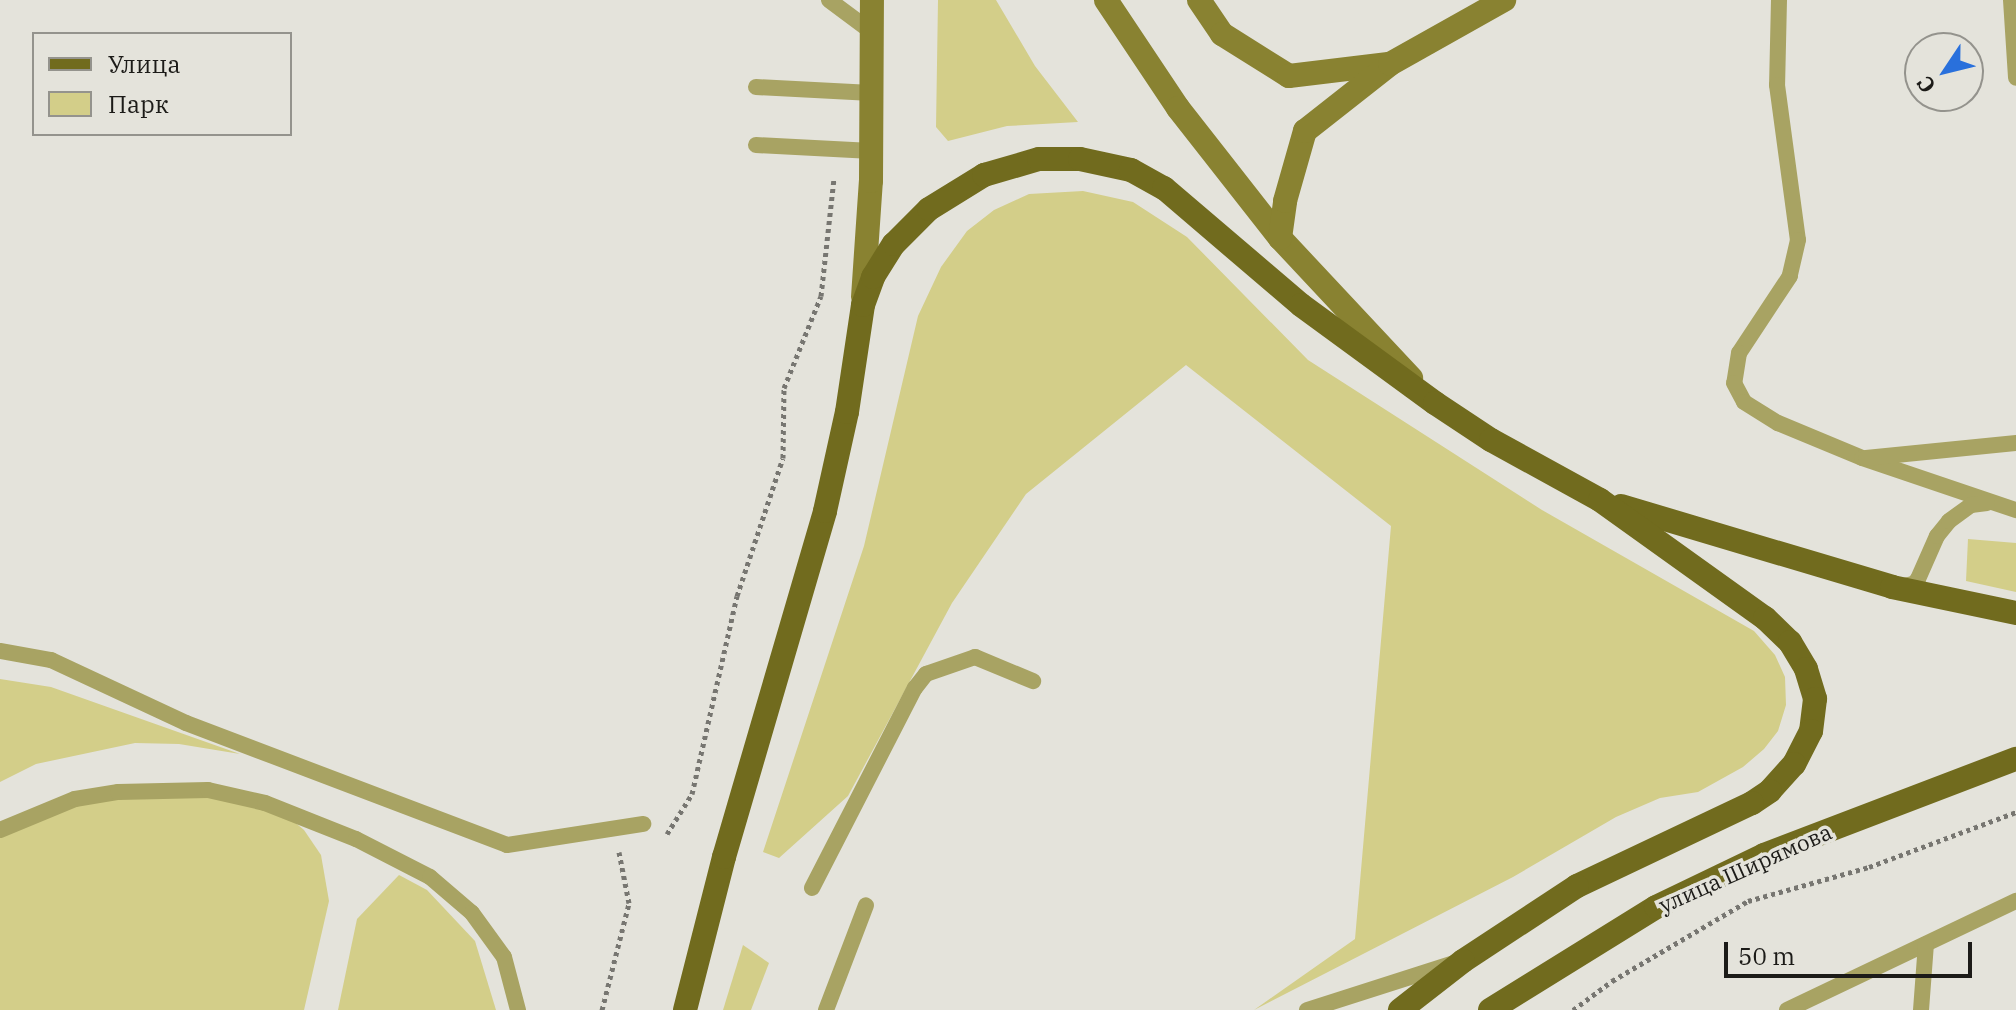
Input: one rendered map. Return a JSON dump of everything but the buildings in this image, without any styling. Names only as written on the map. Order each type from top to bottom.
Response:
[{"type":"main road","points":[[685,1010],[724,857],[825,511],[847,412],[863,305],[872,151],[872,0]]},
{"type":"main road","points":[[1106,0],[1178,108],[1280,238],[1435,403]]},
{"type":"main road","points":[[1199,0],[1222,34],[1289,76],[1390,64]]},
{"type":"main road","points":[[1280,238],[1285,201],[1305,131],[1390,64],[1504,0]]},
{"type":"main road","points":[[863,305],[873,277],[894,244],[945,198],[1002,168],[1039,159],[1080,159],[1131,170],[1155,182],[1301,305],[1435,403],[1491,440],[1600,500],[1780,630],[1800,656],[1811,682],[1815,716],[1811,731],[1783,778],[1752,803],[1577,886],[1463,961],[1400,1010]]},
{"type":"main road","points":[[1600,500],[1892,587],[2016,613]]},
{"type":"main road","name":"улица Ширямова","points":[[1490,1010],[1563,962],[1683,894],[1764,855],[2016,759]]},
{"type":"lane","points":[[829,0],[872,32]]},
{"type":"lane","points":[[1779,0],[1777,85],[1798,240],[1790,276],[1739,353],[1734,383],[1744,402],[1759,414],[1862,458],[2016,510]]},
{"type":"lane","points":[[2011,0],[2016,78]]},
{"type":"lane","points":[[756,87],[872,93]]},
{"type":"lane","points":[[756,145],[872,151]]},
{"type":"lane","points":[[1862,458],[2016,443]]},
{"type":"lane","points":[[1892,587],[1914,584],[1937,536],[1955,515],[1971,505],[1993,503]]},
{"type":"lane","points":[[0,651],[51,660],[186,723],[507,845],[643,824]]},
{"type":"lane","points":[[812,888],[915,688],[926,674],[943,665],[975,657],[1033,681]]},
{"type":"lane","points":[[0,830],[75,799],[118,792],[208,790],[265,803],[356,839],[430,877],[472,913],[504,957],[518,1010]]},
{"type":"lane","points":[[1787,1010],[2016,901]]},
{"type":"lane","points":[[826,1010],[866,905]]},
{"type":"lane","points":[[1921,1010],[1926,944]]},
{"type":"lane","points":[[1307,1010],[1463,961]]},
{"type":"path","points":[[662,841],[692,794],[737,596],[783,458],[784,388],[821,296],[834,179]]},
{"type":"path","points":[[1573,1010],[1612,981],[1748,901],[1869,867],[2016,812]]},
{"type":"path","points":[[602,1010],[629,903],[615,828]]},
{"type":"green space","points":[[938,0],[996,0],[1035,66],[1078,122],[1007,126],[948,141],[936,127]]},
{"type":"green space","points":[[1083,191],[1133,202],[1187,237],[1308,360],[1542,510],[1754,631],[1775,655],[1785,677],[1786,705],[1778,731],[1764,749],[1743,767],[1698,792],[1660,798],[1616,817],[1513,877],[1254,1010],[1355,939],[1391,526],[1186,365],[1026,494],[952,603],[848,796],[779,858],[763,852],[864,546],[918,316],[941,267],[967,231],[994,210],[1029,194]]},
{"type":"green space","points":[[1968,539],[2016,543],[2016,592],[1966,581]]},
{"type":"green space","points":[[0,679],[51,687],[240,754],[179,744],[135,743],[36,764],[0,782]]},
{"type":"green space","points":[[134,794],[213,794],[291,819],[304,830],[321,855],[329,901],[304,1010],[0,1010],[0,831],[67,807]]},
{"type":"green space","points":[[399,875],[427,890],[475,941],[496,1010],[338,1010],[357,919]]},
{"type":"green space","points":[[743,945],[769,963],[751,1010],[723,1010]]}]
